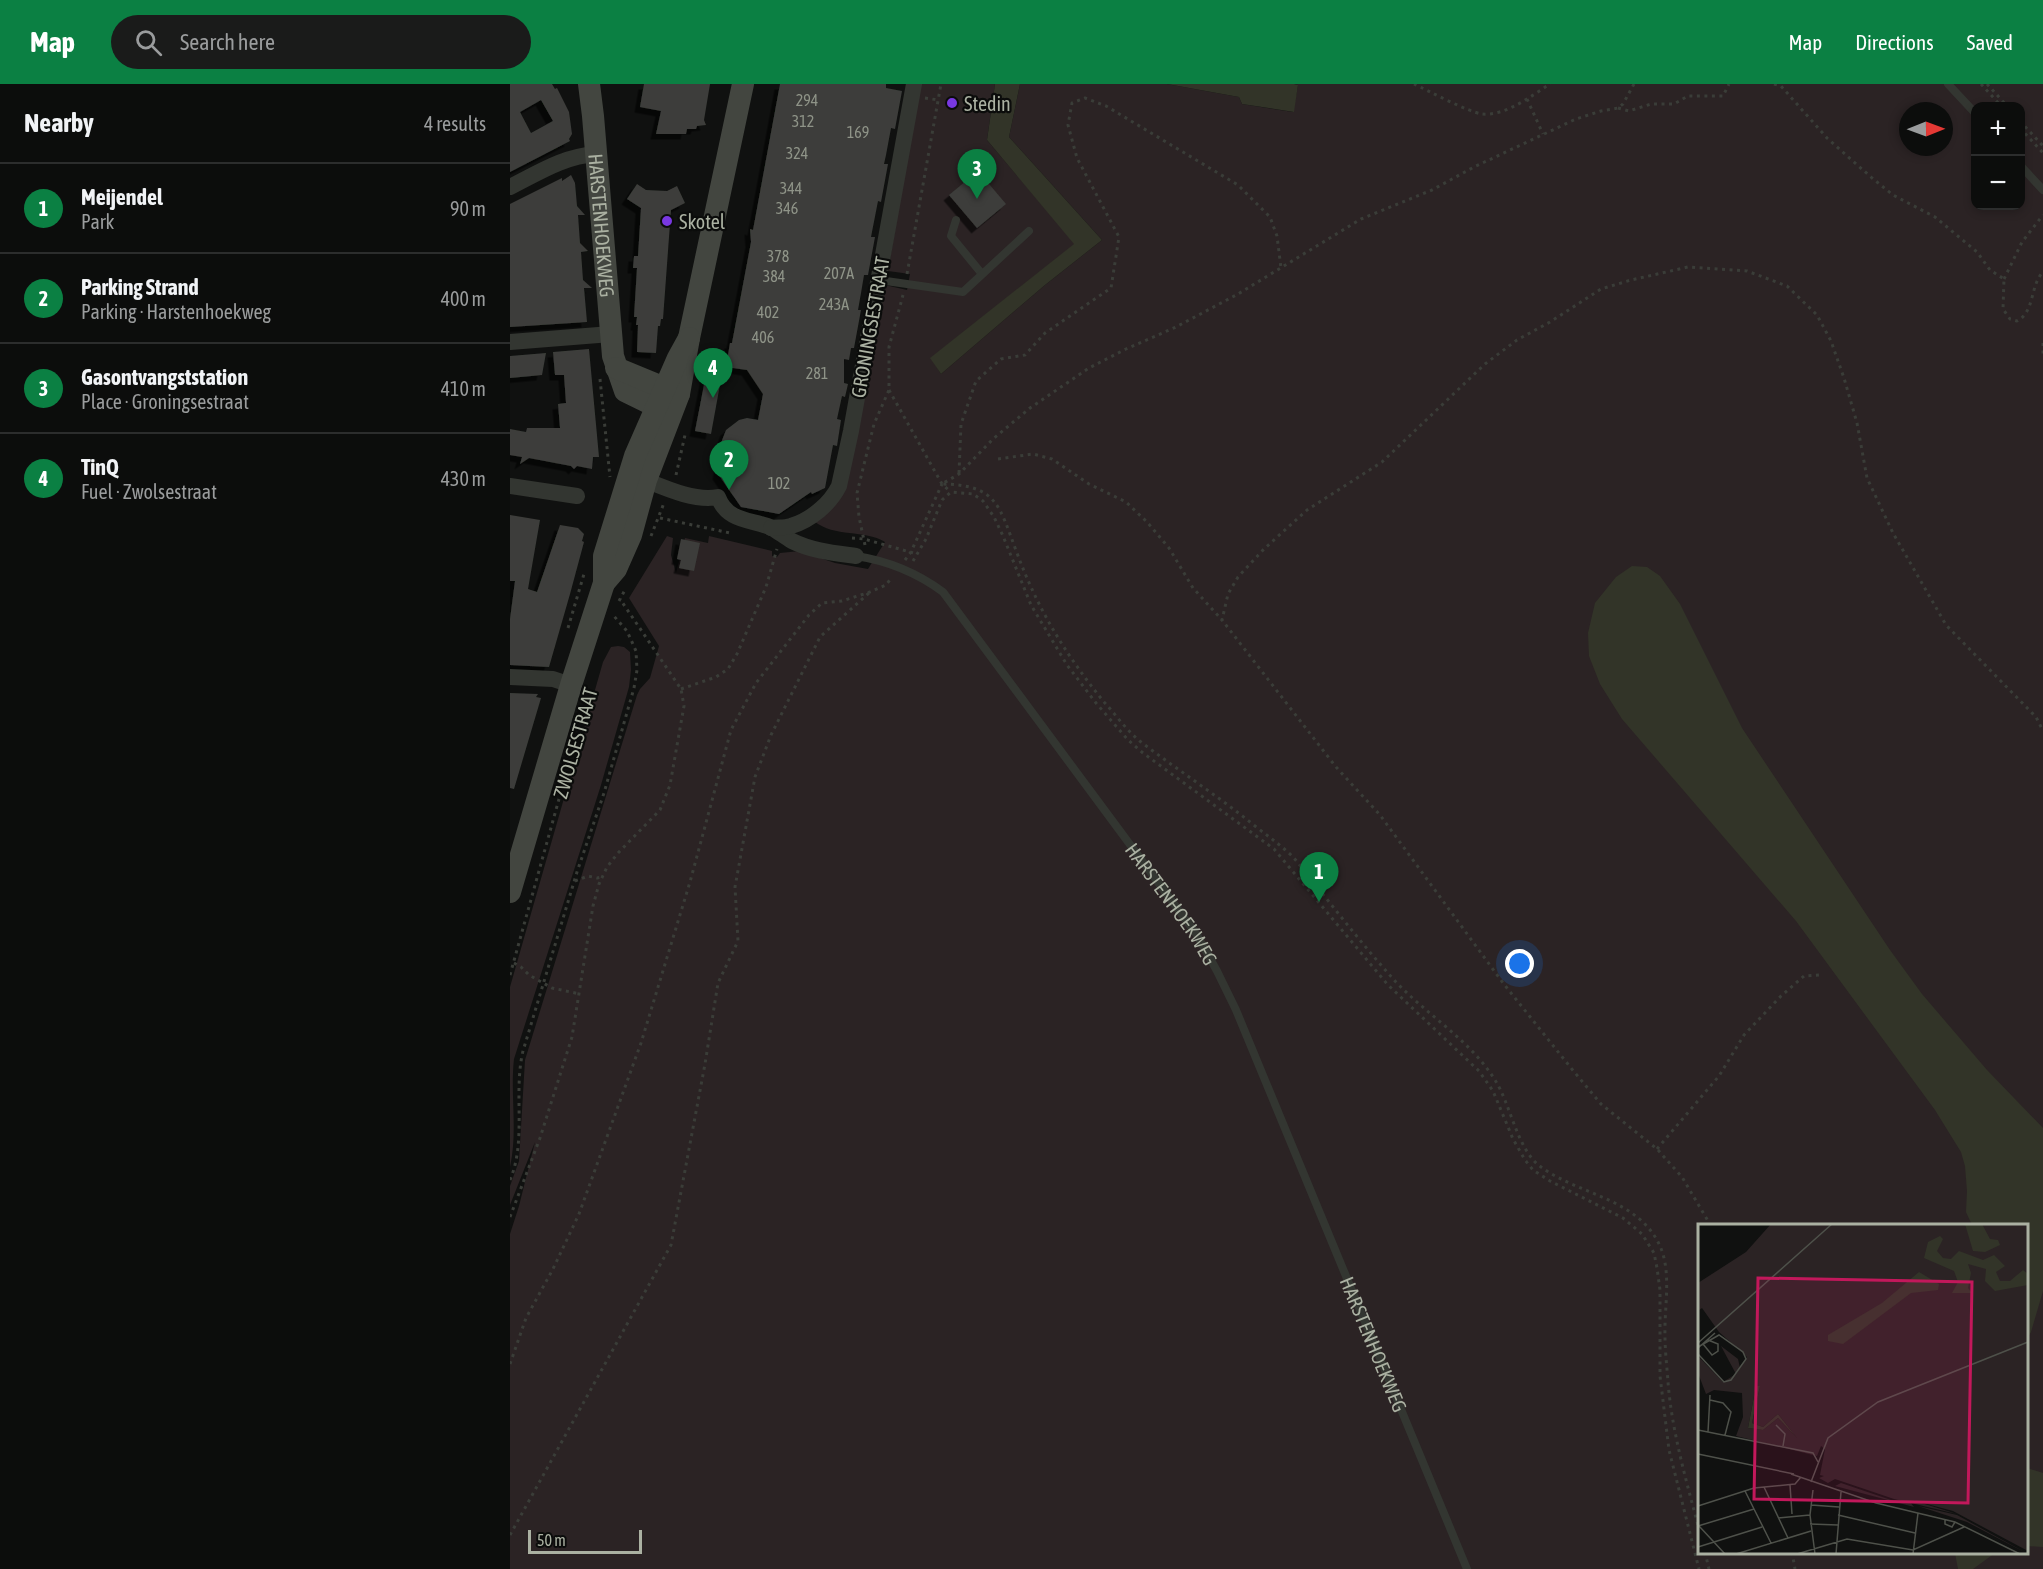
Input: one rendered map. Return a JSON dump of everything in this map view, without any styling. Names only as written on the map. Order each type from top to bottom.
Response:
[{"type":"main road","name":"HARSTENHOEKWEG","points":[[588,84],[616,368],[668,401]]},
{"type":"main road","name":"ZWOLSESTRAAT","points":[[510,892],[571,685],[604,583],[616,569],[631,535],[626,477],[668,401],[689,338],[743,84]]},
{"type":"street","name":"GRONINGSESTRAAT","points":[[771,528],[790,527],[816,513],[835,494],[839,486],[914,84]]},
{"type":"street","points":[[510,187],[559,162],[581,155],[596,154]]},
{"type":"street","points":[[510,342],[611,334]]},
{"type":"street","name":"HARSTENHOEKWEG","points":[[626,477],[707,499],[718,498],[721,506],[735,516],[771,528],[792,541],[821,552],[860,551]]},
{"type":"street","points":[[510,486],[577,496]]},
{"type":"street","points":[[510,677],[553,679],[571,685]]},
{"type":"lane","points":[[1948,84],[1971,109]]},
{"type":"lane","points":[[2025,170],[2043,190]]},
{"type":"lane","points":[[956,220],[951,236],[982,274]]},
{"type":"lane","points":[[879,280],[963,292],[1029,231]]},
{"type":"lane","name":"HARSTENHOEKWEG","points":[[860,551],[878,560],[910,570],[932,584],[952,602],[1197,935],[1236,1010],[1467,1569]]},
{"type":"path","points":[[860,551],[864,539],[857,493],[874,424],[889,390],[889,347],[905,283],[941,84]]},
{"type":"path","points":[[1414,84],[1483,114],[1495,112],[1527,99],[1550,84]]},
{"type":"path","points":[[1618,108],[1623,104],[1634,84]]},
{"type":"path","points":[[510,1364],[526,1318],[553,1269],[579,1214],[641,1043],[690,882],[731,730],[761,676],[809,615],[822,603],[842,601],[886,585],[911,552],[942,484],[958,474],[993,439],[1030,408],[1089,368],[1176,327],[1238,294],[1362,219],[1432,190],[1474,167],[1584,116],[1618,108],[1629,111],[1651,104],[1674,104],[1688,96],[1723,96],[1729,84]]},
{"type":"path","points":[[1774,84],[1781,87],[1827,138],[1872,178],[1893,195],[1935,217],[1977,252],[1990,270],[2004,279]]},
{"type":"path","points":[[1981,84],[1997,102]]},
{"type":"path","points":[[1987,84],[2003,102]]},
{"type":"path","points":[[958,474],[961,424],[976,381],[1001,359],[1024,355],[1045,333],[1111,288],[1119,237],[1077,158],[1068,125],[1072,103],[1085,98],[1106,106],[1238,185],[1270,217],[1277,236],[1281,268]]},
{"type":"path","points":[[1527,99],[1544,134]]},
{"type":"path","points":[[2025,126],[2043,146]]},
{"type":"path","points":[[2025,133],[2043,153]]},
{"type":"path","points":[[2043,215],[2022,242],[2004,279],[2003,309],[2010,319],[2017,321],[2025,315],[2038,278],[2043,272]]},
{"type":"path","points":[[1222,620],[1228,594],[1238,578],[1264,549],[1307,510],[1382,462],[1485,364],[1517,340],[1601,289],[1688,267],[1747,271],[1787,286],[1817,315],[1831,341],[1844,378],[1857,423],[1867,478],[1893,533],[1946,625],[2036,717],[2043,731]]},
{"type":"path","points":[[2043,343],[2043,354]]},
{"type":"path","points":[[889,390],[942,484],[951,492],[973,494],[983,501],[999,527],[1031,605],[1068,665],[1096,703],[1128,740],[1274,849],[1388,985],[1479,1071],[1493,1091],[1513,1139],[1533,1170],[1623,1218],[1642,1234],[1653,1253],[1657,1268],[1660,1376],[1669,1450],[1699,1569]]},
{"type":"path","points":[[998,459],[1034,454],[1052,459],[1089,484],[1126,502],[1155,531],[1169,548],[1193,588],[1222,620],[1336,767],[1380,815],[1503,983],[1571,1068],[1601,1104],[1657,1149],[1682,1177],[1710,1224]]},
{"type":"path","points":[[942,484],[975,487],[990,496],[1005,521],[1041,610],[1075,665],[1089,683],[1139,741],[1205,787],[1288,852],[1396,982],[1445,1025],[1487,1068],[1496,1081],[1523,1144],[1535,1162],[1552,1174],[1620,1206],[1635,1216],[1653,1235],[1664,1258],[1668,1385],[1676,1436],[1698,1525]]},
{"type":"path","points":[[852,538],[864,539],[917,555],[942,500],[951,492]]},
{"type":"path","points":[[648,543],[660,518],[736,534]]},
{"type":"path","points":[[681,689],[716,677],[728,669],[737,654],[766,587],[779,543]]},
{"type":"path","points":[[913,561],[921,565]]},
{"type":"path","points":[[610,626],[629,582]]},
{"type":"path","points":[[510,1535],[671,1245],[718,983],[738,941],[735,887],[755,777],[779,717],[820,637],[870,592]]},
{"type":"path","points":[[510,1217],[540,1138],[572,1037],[593,906],[602,876],[618,853],[660,810],[670,785],[684,706],[681,689],[620,599]]},
{"type":"path","points":[[510,1180],[519,1144],[520,1062],[626,719],[637,670],[633,641],[613,615]]},
{"type":"path","name":"ZWOLSESTRAAT","points":[[510,975],[559,797]]},
{"type":"path","points":[[575,880],[588,876],[597,878],[602,876]]},
{"type":"path","points":[[513,963],[558,990],[580,994]]},
{"type":"path","points":[[1657,1149],[1719,1076],[1744,1035],[1781,996],[1804,976],[1819,975]]},
{"type":"path","points":[[1705,1554],[1709,1569]]},
{"type":"path","points":[[1792,1554],[1795,1569]]},
{"type":"shaded area","points":[[920,84],[995,84],[987,140],[1075,244],[931,358],[941,374],[1045,285],[1102,240],[1009,137],[1020,84],[1167,84],[1239,97],[1242,104],[1293,112],[1298,85],[1294,84],[2043,84],[2043,1569],[510,1569],[510,1234],[535,1142],[510,1205],[510,1186],[519,1161],[525,1060],[637,695],[650,678],[659,646],[629,598],[667,536],[673,538],[671,555],[676,573],[685,538],[708,543],[709,536],[772,551],[772,556],[777,557],[780,553],[800,551],[835,563],[868,569],[885,542],[868,536],[831,530],[814,521],[840,498],[885,285],[907,290],[910,274],[888,271]]},
{"type":"shaded area","points":[[995,84],[1020,84],[1009,137],[1102,240],[1045,285],[941,374],[930,358],[1074,244],[987,140]]},
{"type":"shaded area","points":[[1167,84],[1298,85],[1294,112],[1242,104],[1239,97]]},
{"type":"shaded area","points":[[1632,566],[1647,567],[1660,576],[1680,604],[1742,728],[1890,950],[1922,994],[1987,1070],[2043,1128],[2043,1291],[2028,1337],[2028,1224],[1972,1224],[1966,1212],[1965,1166],[1961,1152],[1935,1110],[1796,921],[1622,719],[1600,684],[1589,656],[1588,633],[1595,603],[1616,577]]},
{"type":"shaded area","points":[[618,646],[630,652],[629,687],[601,785],[514,1059],[513,1140],[510,1167],[510,987],[603,662],[611,647]]},
{"type":"shaded area","points":[[2028,1468],[2043,1473],[2043,1547],[2028,1546]]},
{"type":"shaded area","points":[[1955,1554],[1994,1554],[1973,1569],[1958,1569]]},
{"type":"building","points":[[510,84],[552,84],[555,89],[557,88],[569,112],[572,134],[570,141],[510,172]],"holes":[[[541,100],[553,121],[531,133],[520,112]]]},
{"type":"building","points":[[644,84],[710,84],[704,120],[706,125],[697,126],[696,129],[687,129],[686,134],[656,134],[661,111],[640,107]]},
{"type":"building","points":[[780,84],[886,84],[886,88],[902,91],[895,129],[891,128],[884,164],[888,164],[881,202],[878,201],[871,237],[875,237],[868,275],[864,275],[854,348],[851,348],[849,360],[844,359],[844,383],[848,384],[845,397],[842,396],[837,419],[841,420],[837,446],[833,445],[825,488],[812,494],[811,492],[779,514],[741,507],[718,474],[720,465],[716,456],[726,430],[739,420],[747,418],[758,420],[763,394],[747,370],[726,367],[751,242],[750,229],[753,230]]},
{"type":"building","points":[[978,171],[1006,204],[977,228],[949,195]]},
{"type":"building","points":[[571,175],[575,183],[577,206],[585,215],[578,215],[580,243],[588,251],[581,252],[583,280],[592,288],[584,288],[587,322],[510,327],[510,204]]},
{"type":"building","points":[[637,184],[646,190],[667,191],[677,186],[685,203],[671,210],[663,319],[658,326],[656,353],[637,352],[638,325],[636,325],[637,317],[634,317],[637,268],[633,268],[634,256],[638,256],[641,208],[627,199]]},
{"type":"building","points":[[589,349],[599,457],[593,457],[592,469],[577,466],[574,469],[571,466],[529,458],[520,464],[522,457],[510,455],[510,429],[526,432],[527,428],[560,428],[558,404],[566,403],[564,375],[555,375],[553,352]]},
{"type":"building","points":[[546,353],[542,375],[510,378],[510,356]]},
{"type":"building","points":[[710,354],[725,357],[711,434],[695,431]]},
{"type":"building","points":[[510,515],[540,520],[528,589],[537,592],[560,525],[578,528],[584,534],[582,541],[584,542],[549,667],[510,665],[510,619],[515,581],[510,581]]},
{"type":"building","points":[[681,539],[700,543],[694,571],[679,568],[681,560],[677,559]]},
{"type":"building","points":[[510,693],[538,694],[536,697],[541,698],[514,789],[510,788]]},
{"type":"place","name":"Stedin","points":[[952,103]]},
{"type":"place","name":"Gasontvangststation","points":[[977,199]]},
{"type":"place","name":"Skotel","points":[[667,221]]},
{"type":"place","name":"TinQ","points":[[713,398]]},
{"type":"place","name":"Parking Strand","points":[[729,490]]},
{"type":"place","name":"Meijendel","points":[[1319,902]]}]
